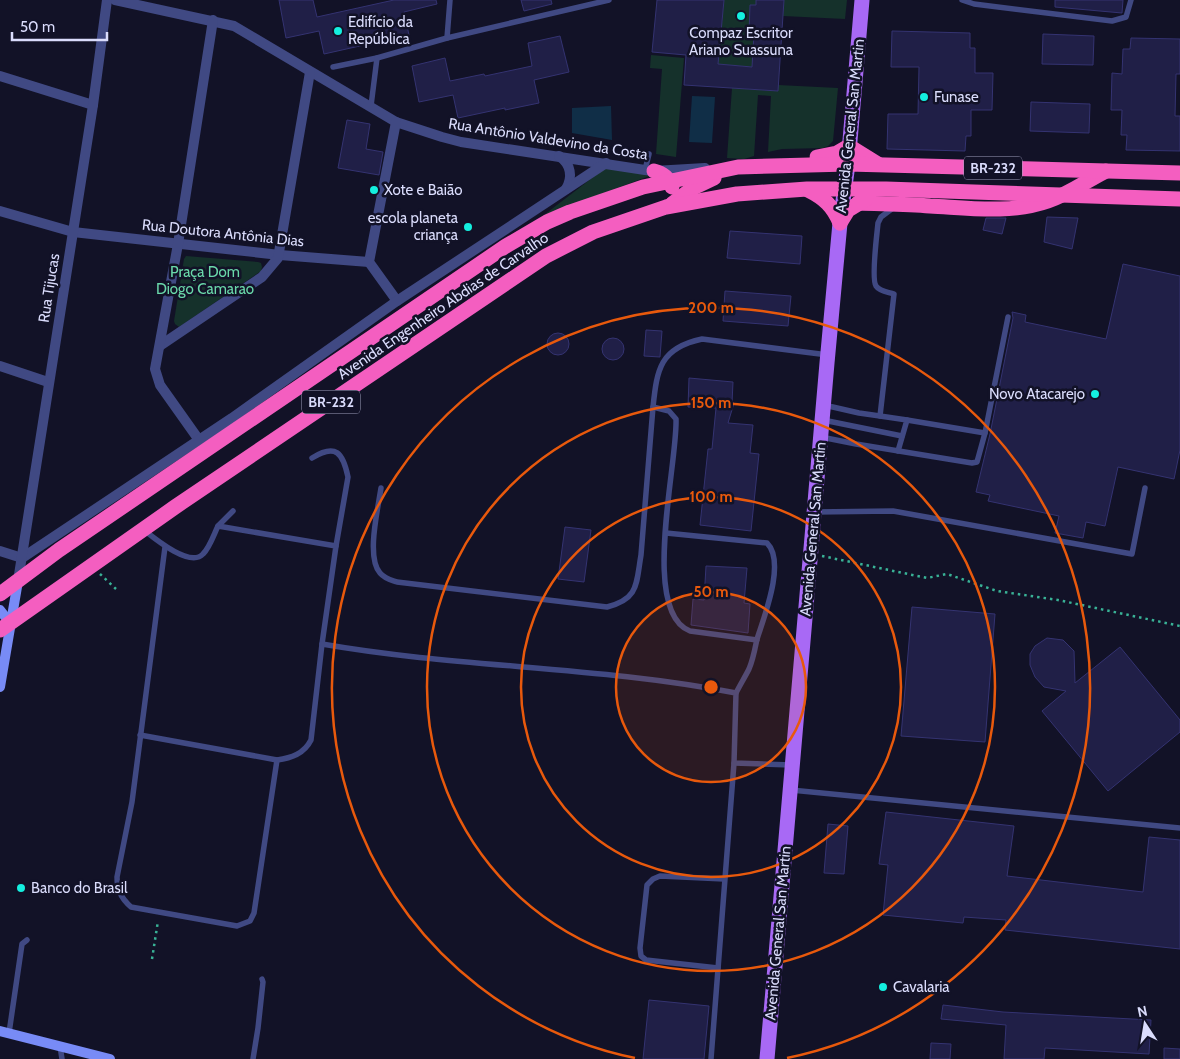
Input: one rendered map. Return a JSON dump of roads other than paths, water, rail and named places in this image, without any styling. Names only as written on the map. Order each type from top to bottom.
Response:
[{"type":"highway","points":[[666,207],[706,181],[734,171],[826,156],[838,153],[849,146],[879,165]]},
{"type":"highway","points":[[809,164],[826,156]]},
{"type":"highway","name":"Avenida Engenheiro Abdias de Carvalho","points":[[0,594],[67,545],[506,246],[547,222],[570,212],[643,187],[738,167],[848,164],[1180,173]]},
{"type":"highway","points":[[649,170],[662,173],[670,181],[672,199],[666,207]]},
{"type":"highway","points":[[858,203],[981,209],[1008,209],[1032,206],[1064,195],[1107,170]]},
{"type":"highway","points":[[807,189],[824,198],[831,205],[840,222],[848,210],[886,189]]},
{"type":"highway","name":"Avenida Engenheiro Abdias de Carvalho","points":[[5,627],[144,529],[546,256],[594,232],[666,207],[737,194],[807,189],[886,189],[1180,199]]},
{"type":"main road","name":"Avenida General San Martin","points":[[767,1059],[828,355],[840,222],[848,164],[862,0]]},
{"type":"street","name":"Rua Tijucas","points":[[18,581],[93,105],[107,0]]},
{"type":"street","name":"Rua Antônio Valdevino da Costa","points":[[115,0],[234,26],[396,122],[442,138],[649,170],[738,167]]},
{"type":"street","points":[[199,440],[157,380],[156,362],[161,345],[178,244],[213,20]]},
{"type":"street","points":[[161,345],[262,277],[280,255],[310,72]]},
{"type":"street","points":[[0,76],[93,105]]},
{"type":"street","points":[[396,122],[369,262],[397,301]]},
{"type":"street","points":[[558,155],[567,163],[570,172],[570,182],[565,189]]},
{"type":"street","points":[[0,551],[22,558],[199,440],[397,301],[606,163]]},
{"type":"street","name":"Rua Doutora Antônia Dias","points":[[0,211],[73,232],[280,255],[369,262]]},
{"type":"street","points":[[0,366],[48,382]]},
{"type":"street","points":[[0,687],[5,627],[18,581]]},
{"type":"street","points":[[0,610],[5,627]]},
{"type":"street","points":[[4,1032],[110,1059]]},
{"type":"lane","points":[[447,38],[450,0]]},
{"type":"lane","points":[[333,67],[377,58],[447,38],[609,0]]},
{"type":"lane","points":[[962,0],[974,4],[1112,21],[1126,17],[1131,0]]},
{"type":"lane","points":[[371,106],[377,58]]},
{"type":"lane","points":[[649,154],[649,170]]},
{"type":"lane","points":[[880,416],[894,294],[876,287],[875,262],[878,223],[887,212],[901,204]]},
{"type":"lane","points":[[821,437],[972,463],[977,462],[985,433],[1008,317]]},
{"type":"lane","points":[[381,488],[373,558],[379,572],[386,578],[397,582],[607,607],[618,604],[629,598],[636,585],[638,576],[656,379],[661,365],[670,353],[686,343],[702,339],[828,355]]},
{"type":"lane","points":[[653,407],[670,411],[676,419],[664,564],[666,594],[679,625],[690,631],[757,640]]},
{"type":"lane","points":[[823,413],[880,416],[985,433]]},
{"type":"lane","points":[[823,413],[902,436]]},
{"type":"lane","points":[[898,451],[907,420]]},
{"type":"lane","points":[[140,735],[277,760],[291,758],[307,747],[311,740],[322,644],[348,477],[340,455],[332,450],[323,451],[312,458]]},
{"type":"lane","points":[[815,512],[893,511],[1132,554],[1145,488]]},
{"type":"lane","points":[[144,529],[165,547],[186,556],[201,557],[205,553],[218,526],[233,511]]},
{"type":"lane","points":[[218,526],[336,546]]},
{"type":"lane","points":[[666,533],[767,543],[774,559],[773,582],[769,601],[749,668],[736,693],[734,763],[711,1059]]},
{"type":"lane","points":[[165,547],[132,802],[117,877],[117,886],[123,900],[131,907],[237,926],[250,921],[254,912],[277,760]]},
{"type":"lane","points":[[322,644],[469,663],[595,672],[736,693]]},
{"type":"lane","points":[[734,763],[793,765]]},
{"type":"lane","points":[[791,790],[1180,828]]},
{"type":"lane","points":[[718,968],[646,960],[641,956],[640,948],[647,885],[652,879],[660,876],[724,879]]},
{"type":"lane","points":[[4,1032],[22,944],[27,940]]},
{"type":"lane","points":[[252,1059],[258,1028],[262,979]]},
{"type":"lane","points":[[60,1046],[62,1059]]},
{"type":"water","points":[[692,96],[715,97],[712,143],[689,142]]},
{"type":"water","points":[[611,106],[612,140],[572,133],[572,108]]},
{"type":"place","name":"Compaz Escritor Ariano Suassuna","points":[[741,16]]},
{"type":"place","name":"Edifício da República","points":[[338,31]]},
{"type":"place","name":"Funase","points":[[924,97]]},
{"type":"place","name":"Xote e Baião","points":[[374,190]]},
{"type":"place","name":"escola planeta criança","points":[[468,227]]},
{"type":"place","name":"Novo Atacarejo","points":[[1095,394]]},
{"type":"place","name":"Banco do Brasil","points":[[21,888]]},
{"type":"place","name":"Cavalaria","points":[[883,987]]},
{"type":"park label","name":"Praça Dom Diogo Camarao","points":[[205,280]]}]
